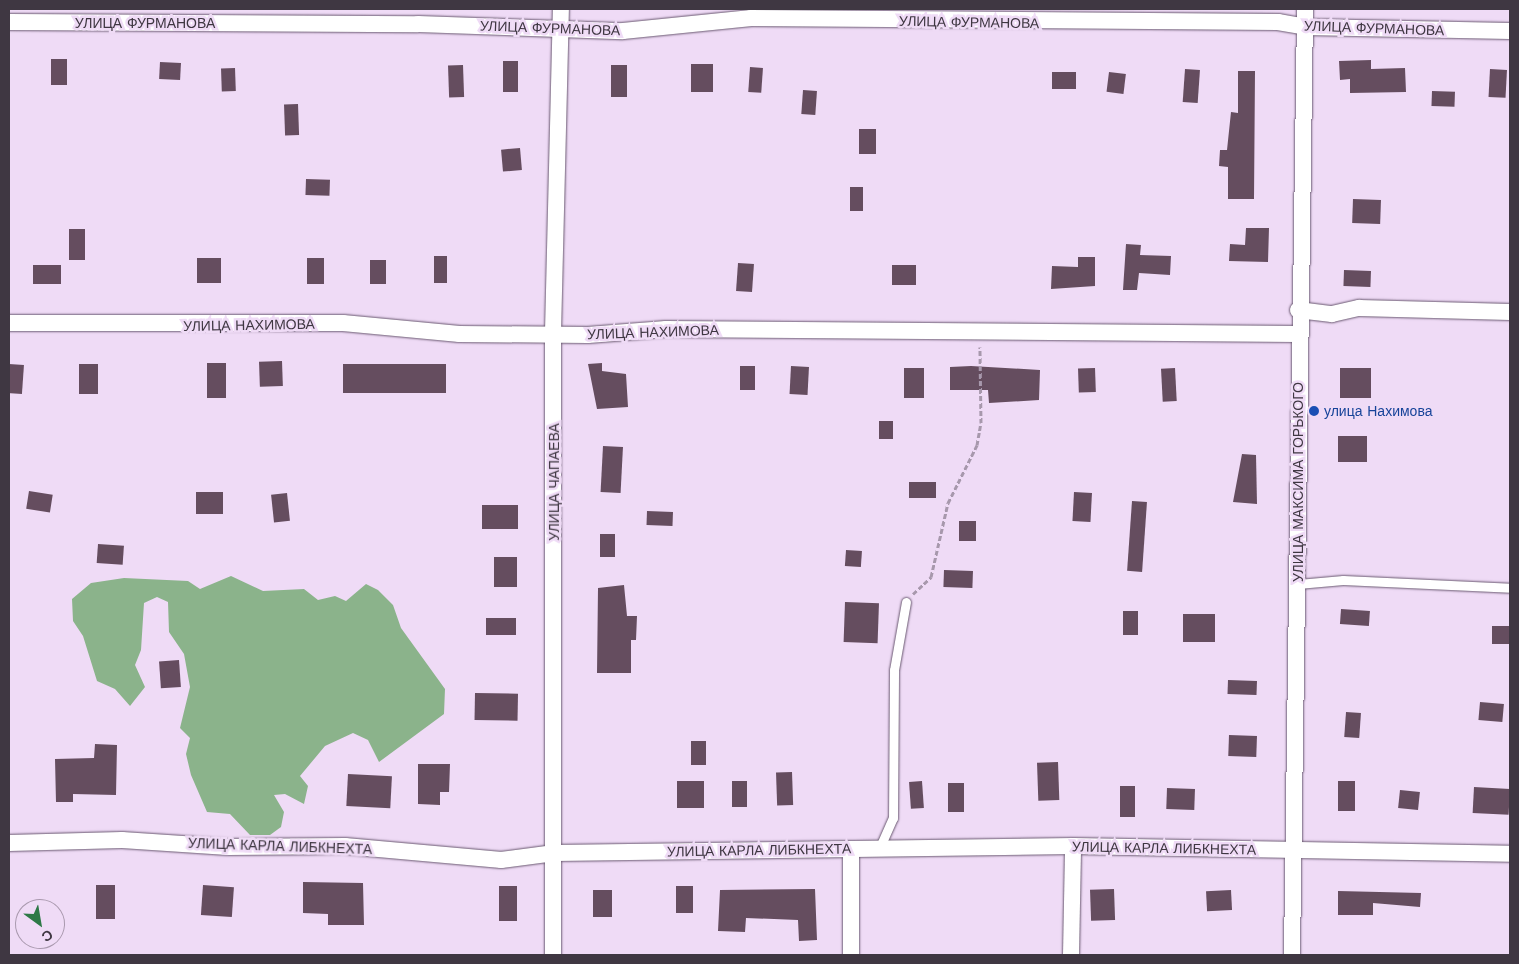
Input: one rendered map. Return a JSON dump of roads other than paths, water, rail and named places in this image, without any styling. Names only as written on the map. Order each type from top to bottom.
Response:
[{"type":"street","name":"УЛИЦА ЧАПАЕВА","points":[[553,955],[555,852],[553,332],[562,9]]},
{"type":"street","name":"УЛИЦА МАКСИМА ГОРЬКОГО","points":[[1292,955],[1298,584],[1297,334],[1305,9]]},
{"type":"street","name":"УЛИЦА ФУРМАНОВА","points":[[9,22],[418,24],[561,31],[623,31],[751,18],[1278,22],[1305,28],[1510,31]]},
{"type":"street","points":[[1298,310],[1332,314],[1359,308],[1510,312]]},
{"type":"street","name":"УЛИЦА НАХИМОВА","points":[[9,323],[343,323],[459,334],[553,332],[1297,334]]},
{"type":"street","name":"УЛИЦА КАРЛА ЛИБКНЕХТА","points":[[9,843],[122,840],[228,847],[345,846],[501,860],[555,852],[1073,846],[1510,854]]},
{"type":"street","points":[[1071,955],[1073,846]]},
{"type":"street","points":[[851,849],[851,955]]},
{"type":"lane","points":[[1298,584],[1343,580],[1510,588]]},
{"type":"lane","points":[[879,849],[893,818],[894,670],[906,602]]},
{"type":"place","name":"улица Нахимова","points":[[1314,411]]}]
